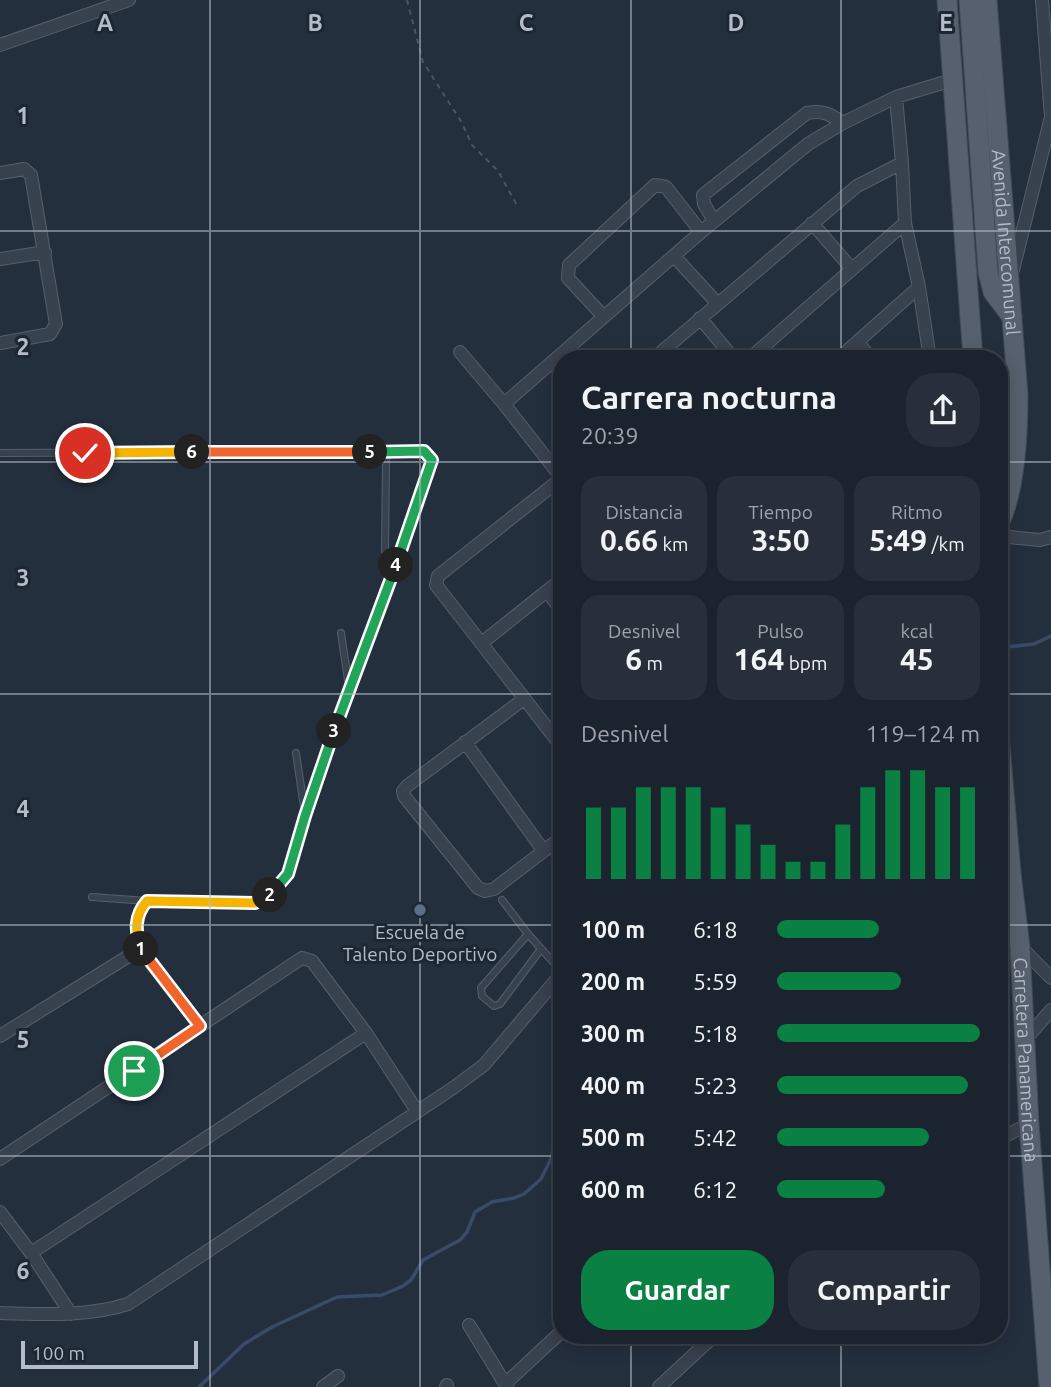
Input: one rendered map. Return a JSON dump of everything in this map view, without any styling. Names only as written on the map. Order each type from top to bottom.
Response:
[{"type":"main road","points":[[947,0],[972,350]]},
{"type":"main road","points":[[973,0],[972,45],[988,272],[998,301],[1012,317]]},
{"type":"main road","name":"Avenida Intercomunal","points":[[973,0],[1012,317],[1018,417],[1008,495]]},
{"type":"main road","points":[[952,82],[972,45]]},
{"type":"main road","points":[[952,82],[977,114]]},
{"type":"main road","name":"Carretera Panamericana","points":[[1008,838],[1020,947],[1029,1124],[1049,1387]]},
{"type":"street","points":[[0,45],[129,0]]},
{"type":"street","points":[[1009,284],[1051,118],[1042,0]]},
{"type":"street","points":[[565,350],[808,144],[896,97],[952,82]]},
{"type":"street","points":[[896,97],[905,223],[919,287],[928,350]]},
{"type":"street","points":[[714,221],[704,204],[704,195],[807,113],[827,112],[843,123]]},
{"type":"street","points":[[663,350],[857,186],[902,163]]},
{"type":"street","points":[[0,173],[24,169],[31,175],[56,324],[50,334],[0,343]]},
{"type":"street","points":[[603,316],[568,278],[569,265],[655,185],[666,187],[701,232]]},
{"type":"street","points":[[812,223],[852,269]]},
{"type":"street","points":[[759,350],[905,223]]},
{"type":"street","points":[[0,259],[45,252]]},
{"type":"street","points":[[674,256],[717,303]]},
{"type":"street","points":[[848,350],[919,287]]},
{"type":"street","points":[[700,318],[727,350]]},
{"type":"street","points":[[857,342],[864,350]]},
{"type":"street","points":[[460,352],[553,467]]},
{"type":"street","points":[[504,404],[553,360]]},
{"type":"street","points":[[553,484],[436,580],[436,585],[483,642],[553,736]]},
{"type":"street","points":[[1008,537],[1040,540],[1051,537]]},
{"type":"street","points":[[483,642],[553,586]]},
{"type":"street","points":[[547,591],[553,599]]},
{"type":"street","points":[[524,699],[407,786],[403,791],[404,796],[478,888],[485,891],[494,889],[553,843]]},
{"type":"street","points":[[465,741],[543,850]]},
{"type":"street","points":[[1008,878],[1011,873]]},
{"type":"street","points":[[1020,947],[1051,978]]},
{"type":"street","points":[[1,1034],[140,949],[200,1026]]},
{"type":"street","points":[[0,1160],[302,958],[312,961],[366,1033],[417,1111]]},
{"type":"street","points":[[0,1313],[71,1314],[111,1310],[128,1304],[484,1065],[553,984]]},
{"type":"street","points":[[1025,1040],[1051,1010]]},
{"type":"street","points":[[31,1253],[366,1033]]},
{"type":"street","points":[[1008,1134],[1029,1124]]},
{"type":"street","points":[[0,1212],[71,1314]]},
{"type":"street","points":[[469,1325],[506,1386],[553,1340]]},
{"type":"street","points":[[659,1387],[705,1344]]},
{"type":"street","points":[[323,1387],[338,1376]]},
{"type":"lane","points":[[0,453],[424,451],[432,460],[397,564],[349,689],[288,874],[273,893],[255,903],[92,897]]},
{"type":"lane","points":[[386,460],[385,551],[388,559],[397,564]]},
{"type":"lane","points":[[341,633],[349,689]]},
{"type":"lane","points":[[296,753],[305,816]]},
{"type":"lane","points":[[502,900],[553,963]]},
{"type":"lane","points":[[140,949],[136,921],[139,910],[147,901]]},
{"type":"lane","points":[[528,934],[481,988],[482,996],[494,1006],[500,1004],[541,949]]},
{"type":"path","points":[[407,0],[423,62],[462,123],[472,145],[498,171],[518,207]]},
{"type":"waterway","points":[[1008,647],[1034,644],[1051,636]]},
{"type":"waterway","points":[[199,1387],[244,1344],[272,1327],[337,1297],[382,1295],[403,1286],[411,1280],[423,1260],[460,1240],[467,1232],[475,1212],[492,1202],[524,1194],[541,1179],[553,1148]]},
{"type":"place","name":"Escuela de Talento Deportivo","points":[[420,910]]},
{"type":"route","points":[[85,453],[424,451],[432,460],[397,564],[327,752],[288,874],[273,893],[255,903],[147,901],[139,910],[136,935],[140,949],[200,1026],[134,1071]]}]
